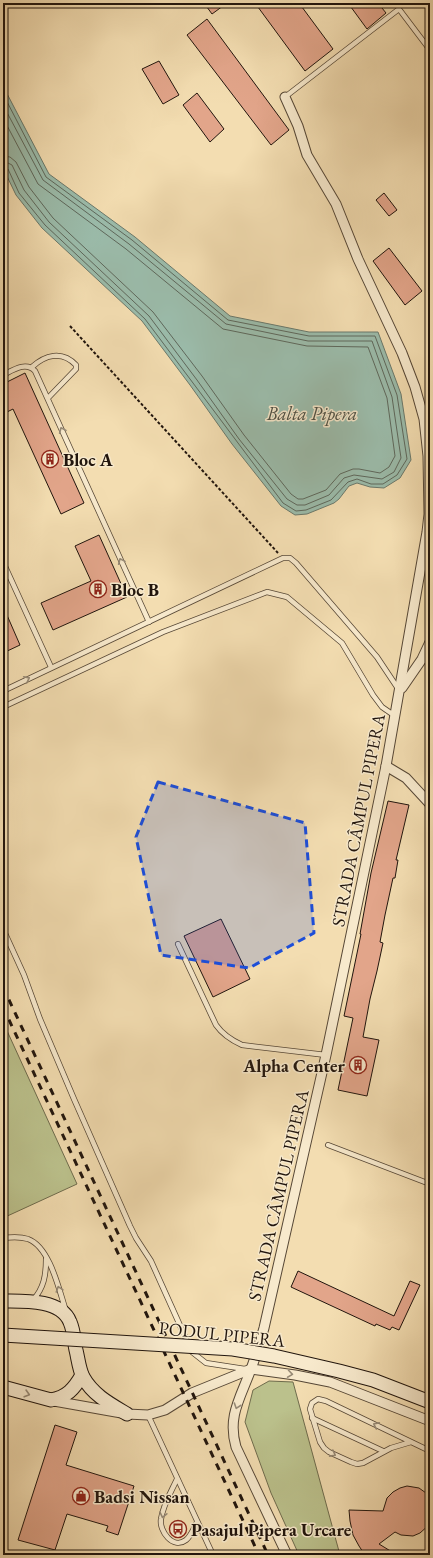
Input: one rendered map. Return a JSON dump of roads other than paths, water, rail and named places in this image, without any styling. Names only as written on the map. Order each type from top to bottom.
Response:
[{"type":"main road","points":[[3,1301],[42,1303],[55,1308],[70,1322],[82,1375],[90,1387],[103,1400],[127,1414]]},
{"type":"main road","name":"PODUL PIPERA","points":[[3,1335],[233,1349],[274,1356],[339,1371],[372,1380],[430,1402]]},
{"type":"main road","points":[[3,1387],[51,1400],[59,1399],[69,1393],[82,1375]]},
{"type":"street","name":"STRADA CÂMPUL PIPERA","points":[[285,97],[298,126],[307,155],[336,204],[358,259],[402,353],[415,387],[424,419],[428,462],[429,514],[428,532],[386,766],[326,1055],[264,1328],[234,1415],[233,1436],[240,1456],[287,1555]]},
{"type":"street","points":[[400,691],[422,659],[430,642]]},
{"type":"street","points":[[386,766],[406,778],[430,804]]},
{"type":"street","points":[[51,1400],[127,1414],[148,1415],[159,1412],[192,1394],[251,1369],[330,1382],[430,1422]]},
{"type":"lane","points":[[285,97],[399,9],[430,50]]},
{"type":"lane","points":[[32,367],[41,359],[49,356],[61,356],[71,360],[76,365],[76,369],[48,398]]},
{"type":"lane","points":[[3,375],[20,367],[27,366],[32,367],[36,371],[149,622]]},
{"type":"lane","points":[[3,691],[283,558],[290,558],[296,563],[377,657],[400,691]]},
{"type":"lane","points":[[3,562],[51,667]]},
{"type":"lane","points":[[3,707],[163,632],[267,592],[287,596],[342,643],[373,695],[382,706],[395,716]]},
{"type":"lane","points":[[3,929],[24,975],[40,1019],[74,1099],[130,1226],[151,1261],[192,1352],[206,1363],[214,1366],[251,1369]]},
{"type":"lane","points":[[178,944],[216,1025],[224,1035],[242,1045],[326,1055]]},
{"type":"lane","points":[[328,1145],[430,1184]]},
{"type":"lane","points":[[3,1238],[19,1237],[36,1242],[46,1257],[54,1275],[70,1322]]},
{"type":"lane","points":[[31,1302],[43,1284],[46,1272],[46,1257]]},
{"type":"lane","points":[[411,1442],[383,1451],[363,1463],[357,1464],[329,1452],[320,1442],[310,1409],[312,1403],[318,1399],[326,1401],[430,1451]]},
{"type":"lane","points":[[148,1415],[213,1555]]},
{"type":"lane","points":[[312,1418],[383,1451]]},
{"type":"lane","points":[[177,1480],[163,1511],[161,1525],[163,1533],[167,1538],[180,1543],[185,1541],[197,1522]]},
{"type":"water","name":"Balta Pipera","points":[[3,86],[49,174],[135,237],[230,316],[309,332],[378,332],[401,394],[411,460],[400,478],[384,488],[370,487],[357,483],[349,486],[334,503],[307,514],[295,515],[281,506],[232,444],[142,321],[42,228],[16,195],[3,168]]},
{"type":"railway","points":[[3,987],[268,1555]]},
{"type":"railway","points":[[3,1007],[259,1555]]},
{"type":"place","name":"Bloc A","points":[[50,459]]},
{"type":"place","name":"Bloc B","points":[[98,589]]},
{"type":"place","name":"Alpha Center","points":[[358,1065]]},
{"type":"place","name":"Badsi Nissan","points":[[81,1496]]},
{"type":"place","name":"Pasajul Pipera Urcare","points":[[178,1529]]}]
